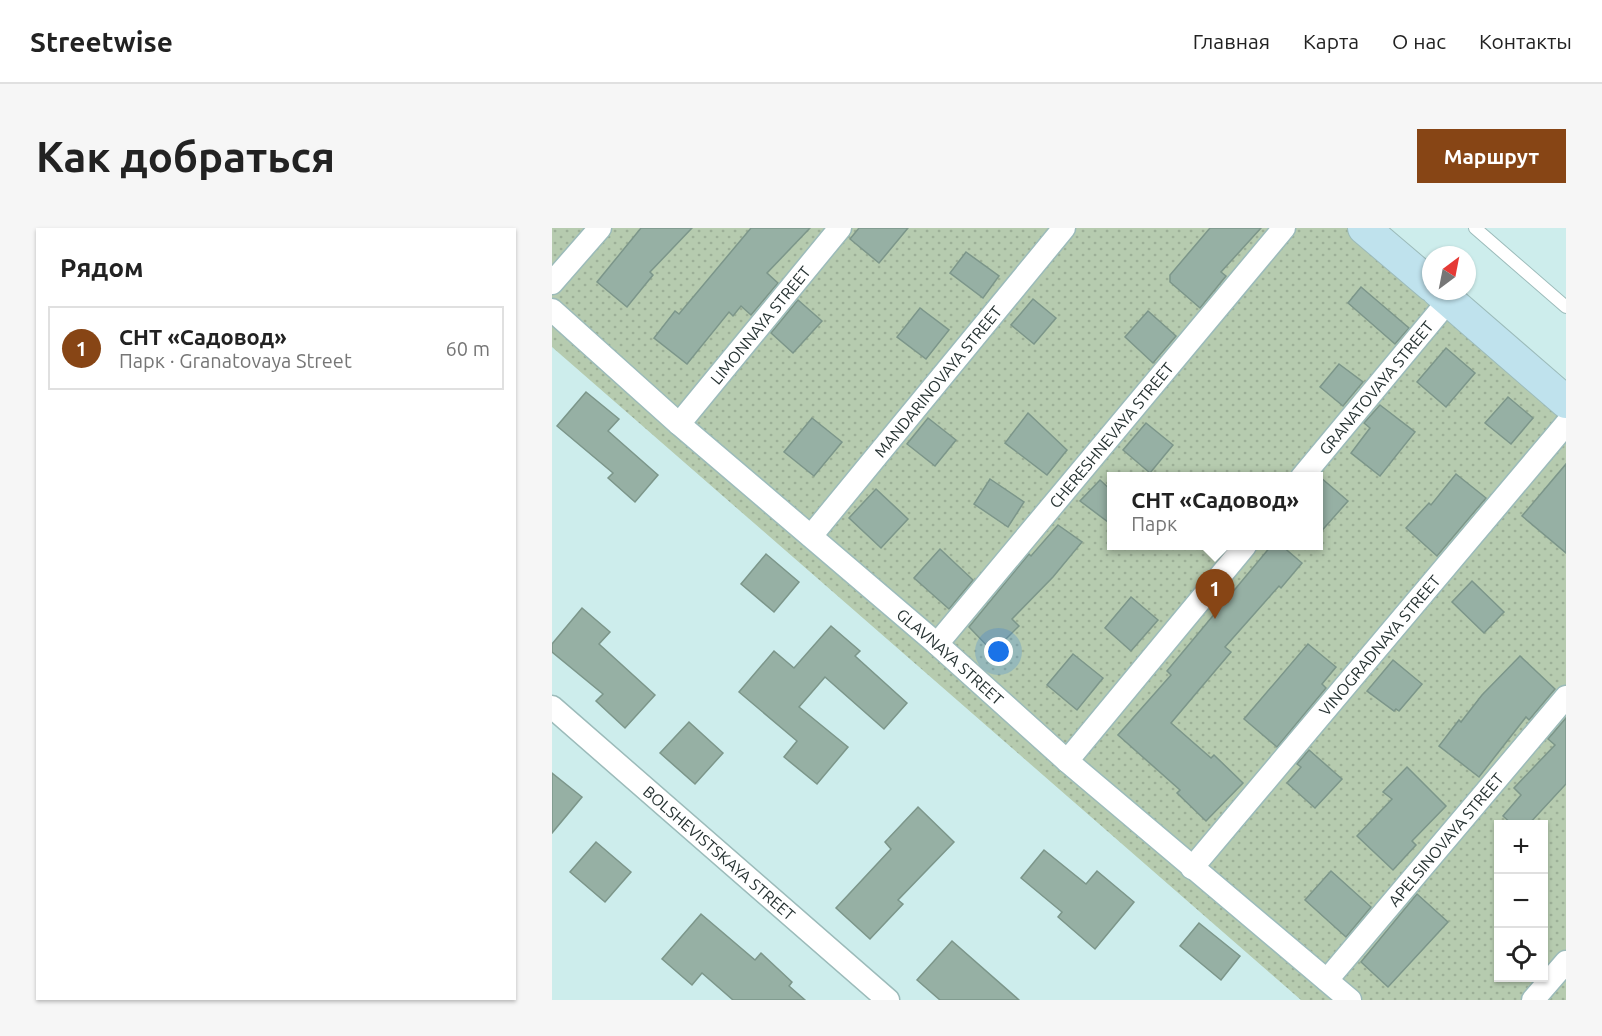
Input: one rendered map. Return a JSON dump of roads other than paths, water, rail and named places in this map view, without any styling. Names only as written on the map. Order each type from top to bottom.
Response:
[{"type":"street","points":[[552,283],[600,228]]},
{"type":"street","name":"LIMONNAYA STREET","points":[[680,424],[840,228]]},
{"type":"street","name":"MANDARINOVAYA STREET","points":[[811,536],[1064,228]]},
{"type":"street","name":"CHERESHNEVAYA STREET","points":[[937,644],[1284,228]]},
{"type":"street","points":[[1364,228],[1422,277]]},
{"type":"street","name":"GRANATOVAYA STREET","points":[[1306,472],[1433,300]]},
{"type":"street","points":[[1448,300],[1566,402]]},
{"type":"street","name":"GLAVNAYA STREET","points":[[552,310],[680,424],[937,644],[1067,761],[1350,1000]]},
{"type":"street","name":"VINOGRADNAYA STREET","points":[[1192,868],[1566,424]]},
{"type":"street","points":[[1067,761],[1242,550]]},
{"type":"street","name":"APELSINOVAYA STREET","points":[[1327,980],[1566,697]]},
{"type":"street","name":"BOLSHEVISTSKAYA STREET","points":[[552,707],[888,1000]]},
{"type":"street","points":[[1533,1000],[1566,962]]},
{"type":"lane","points":[[1475,228],[1566,307]]},
{"type":"place","name":"СНТ «Садовод»","points":[[1215,619]]}]
